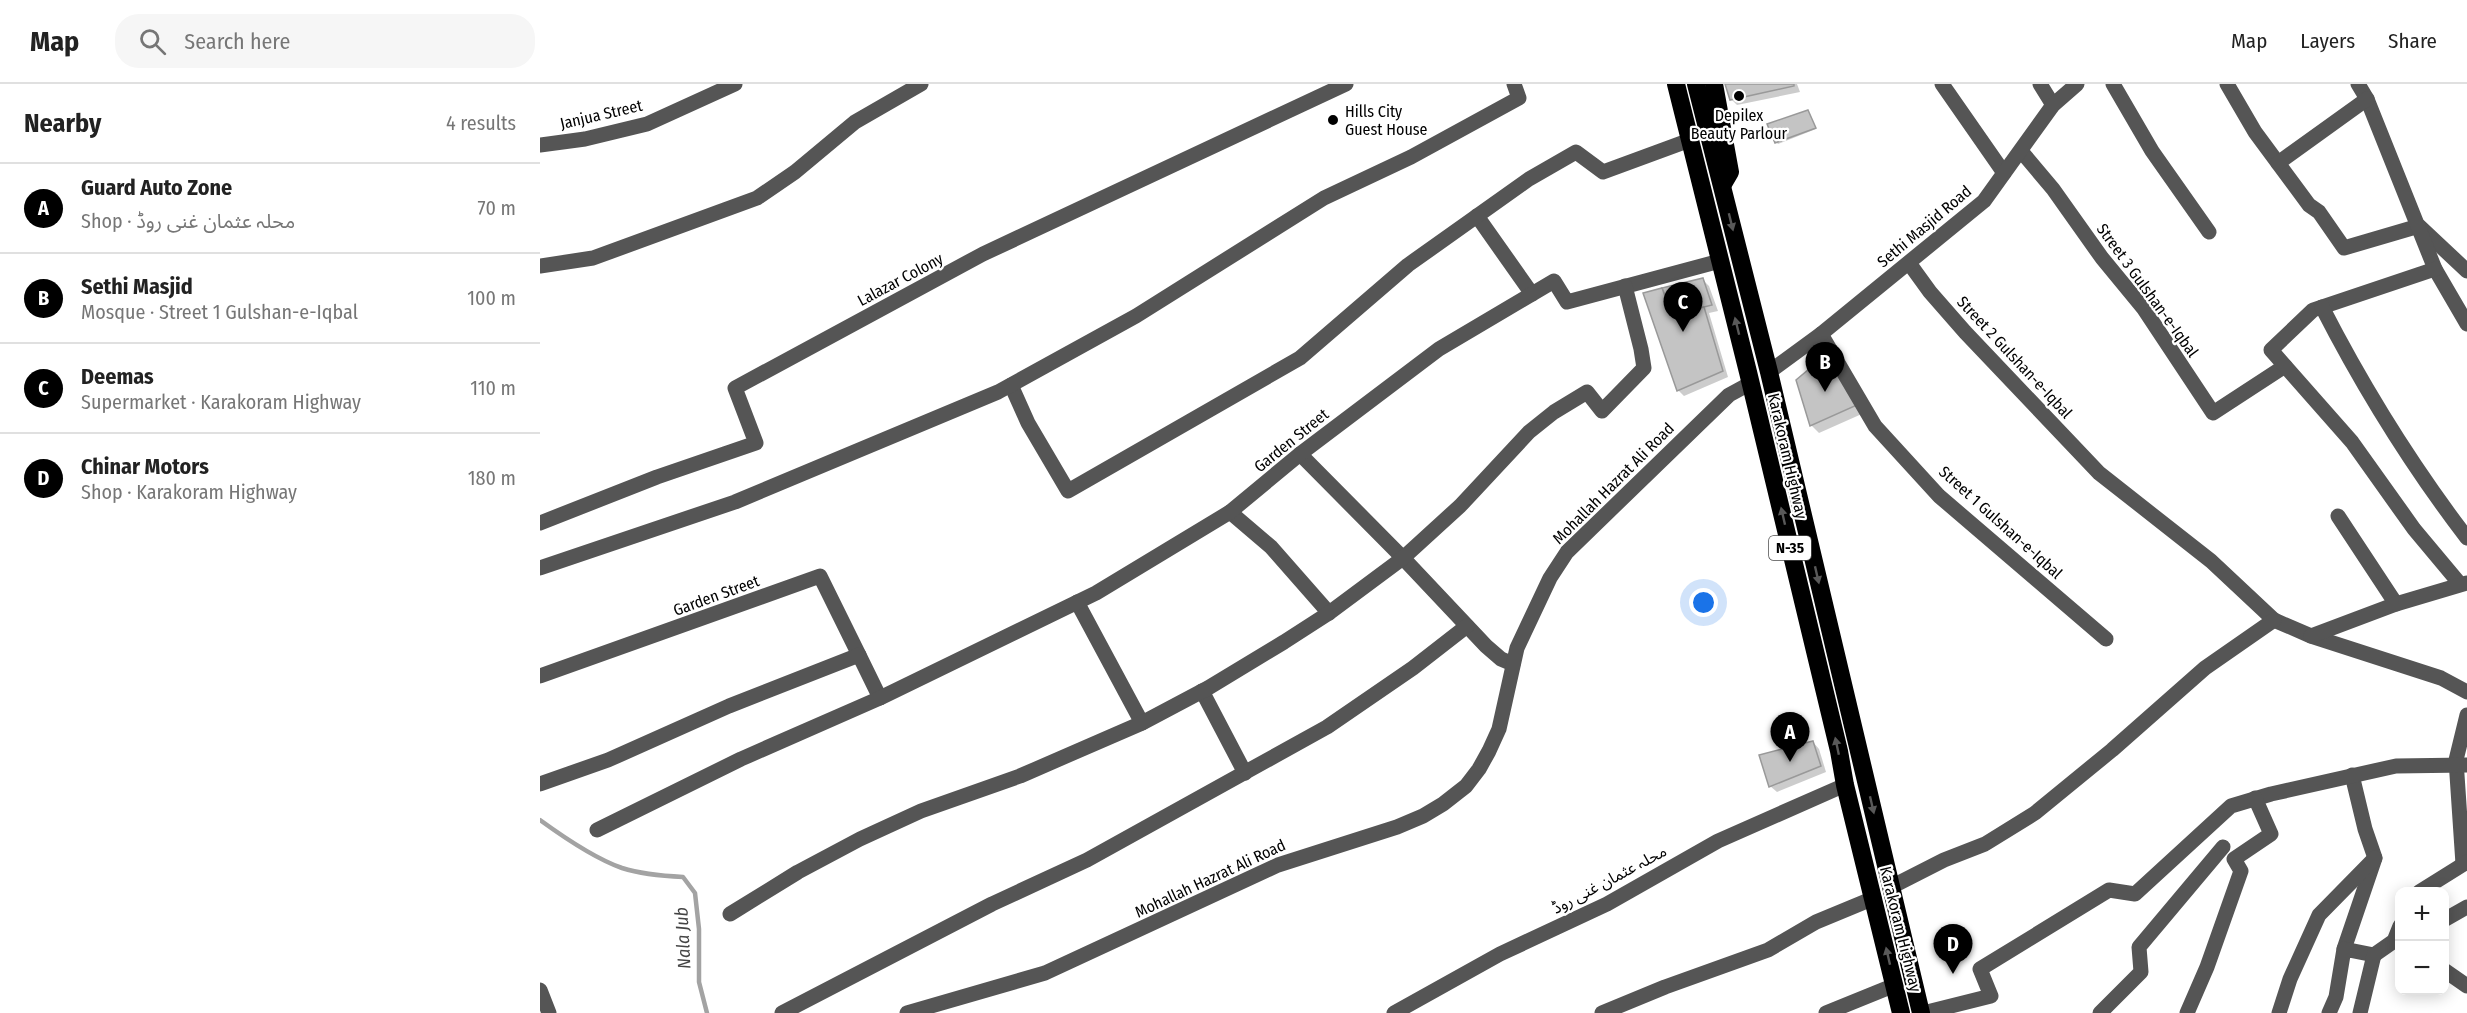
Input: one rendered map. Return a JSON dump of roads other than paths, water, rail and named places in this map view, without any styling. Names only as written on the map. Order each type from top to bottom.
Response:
[{"type":"highway","name":"Karakoram Highway","points":[[1676,84],[1751,383],[1901,1013]]},
{"type":"highway","name":"Karakoram Highway","points":[[1696,84],[1769,372],[1922,1013]]},
{"type":"highway","points":[[1714,84],[1730,172],[1722,187]]},
{"type":"street","name":"Janjua Street","points":[[540,145],[585,139],[647,124],[735,84]]},
{"type":"street","points":[[540,266],[593,258],[757,198],[795,172],[855,122],[921,84]]},
{"type":"street","name":"Lalazar Colony","points":[[540,523],[657,477],[756,443],[735,388],[983,254],[1346,84]]},
{"type":"street","points":[[540,568],[735,502],[1011,385],[1136,316],[1323,198],[1411,157],[1519,98],[1514,84]]},
{"type":"street","points":[[1942,84],[2004,173]]},
{"type":"street","points":[[2040,84],[2053,105]]},
{"type":"street","name":"Sethi Masjid Road","points":[[1769,372],[1821,334],[1984,201],[2053,105],[2077,84]]},
{"type":"street","points":[[2113,84],[2152,151],[2209,232]]},
{"type":"street","points":[[2227,84],[2255,132],[2309,205],[2319,212],[2344,248],[2419,226]]},
{"type":"street","points":[[2358,84],[2367,99],[2419,226],[2434,269],[2467,324]]},
{"type":"street","points":[[2278,163],[2367,99]]},
{"type":"street","points":[[1011,385],[1028,423],[1068,490],[1300,358],[1408,266],[1529,179],[1576,152],[1603,172],[1690,140]]},
{"type":"street","name":"Street 3 Gulshan-e-Iqbal","points":[[2020,151],[2054,189],[2102,258],[2144,309],[2213,413],[2285,366]]},
{"type":"street","points":[[1477,216],[1532,294]]},
{"type":"street","points":[[2419,226],[2467,271]]},
{"type":"street","name":"Garden Street","points":[[597,830],[741,759],[880,698],[1077,602],[1230,512],[1300,454],[1439,349],[1554,281],[1567,302],[1720,261]]},
{"type":"street","name":"Street 2 Gulshan-e-Iqbal","points":[[1909,263],[1930,292],[1965,332],[2098,472],[2211,561],[2274,620]]},
{"type":"street","points":[[2312,636],[2396,604],[2464,583],[2415,529],[2352,442],[2271,350],[2313,310],[2434,269]]},
{"type":"street","points":[[730,914],[798,872],[860,839],[921,812],[1020,776],[1142,723],[1203,691],[1329,614],[1403,558],[1460,506],[1529,432],[1554,412],[1587,392],[1602,411],[1644,368],[1625,286]]},
{"type":"street","points":[[2322,307],[2343,348],[2428,487],[2467,538]]},
{"type":"street","name":"Street 1 Gulshan-e-Iqbal","points":[[1821,334],[1875,426],[1939,495],[2106,639]]},
{"type":"street","name":"Mohallah Hazrat Ali Road","points":[[908,1013],[1045,973],[1278,865],[1354,842],[1423,816],[1466,786],[1479,769],[1499,729],[1517,648],[1537,603],[1567,552],[1729,395],[1751,383]]},
{"type":"street","points":[[1300,454],[1467,626],[1501,659],[1514,664]]},
{"type":"street","points":[[1230,512],[1270,547],[1329,614]]},
{"type":"street","points":[[2338,516],[2396,604]]},
{"type":"street","name":"Garden Street","points":[[540,676],[820,576],[880,698]]},
{"type":"street","points":[[1077,602],[1142,723]]},
{"type":"street","points":[[1891,887],[1944,860],[1985,844],[2035,813],[2130,735],[2205,668],[2274,620],[2312,636],[2441,678],[2467,692]]},
{"type":"street","points":[[782,1013],[992,904],[1087,860],[1327,727],[1413,668],[1467,626]]},
{"type":"street","points":[[540,784],[608,760],[729,706],[858,655]]},
{"type":"street","points":[[1203,691],[1245,773]]},
{"type":"street","points":[[2426,887],[2465,863],[2462,766],[2467,715]]},
{"type":"street","points":[[1922,1013],[1991,996],[1980,969],[2109,890],[2135,894],[2230,806],[2255,798],[2396,766],[2462,766]]},
{"type":"street","points":[[2329,1013],[2336,998],[2344,950],[2375,858],[2352,776]]},
{"type":"street","name":"محلہ عثمان غنی روڈ","points":[[1394,1013],[1500,954],[1607,904],[1718,841],[1845,785]]},
{"type":"street","points":[[2187,1013],[2208,967],[2241,871],[2234,859],[2271,834],[2255,798]]},
{"type":"street","points":[[2100,1013],[2140,972],[2139,947],[2223,847]]},
{"type":"street","points":[[2279,1013],[2290,979],[2319,915],[2375,858]]},
{"type":"street","points":[[1602,1013],[1665,987],[1768,950],[1816,922],[1874,897]]},
{"type":"street","points":[[2449,918],[2467,907]]},
{"type":"street","points":[[2360,1013],[2374,955],[2395,938]]},
{"type":"street","points":[[2344,950],[2374,955]]},
{"type":"street","points":[[2449,973],[2467,986]]},
{"type":"street","points":[[1826,1013],[1894,985]]},
{"type":"street","points":[[540,990],[549,1013]]},
{"type":"waterway","name":"Nala Jub","points":[[540,820],[580,847],[612,864],[644,873],[683,877],[695,893],[699,929],[699,982],[707,1013]]},
{"type":"place","name":"Depilex Beauty Parlour","points":[[1739,96]]},
{"type":"place","name":"Hills City Guest House","points":[[1333,120]]},
{"type":"place","name":"Deemas","points":[[1683,332]]},
{"type":"place","name":"Sethi Masjid","points":[[1825,392]]},
{"type":"place","name":"Guard Auto Zone","points":[[1790,762]]},
{"type":"place","name":"Chinar Motors","points":[[1953,974]]}]
